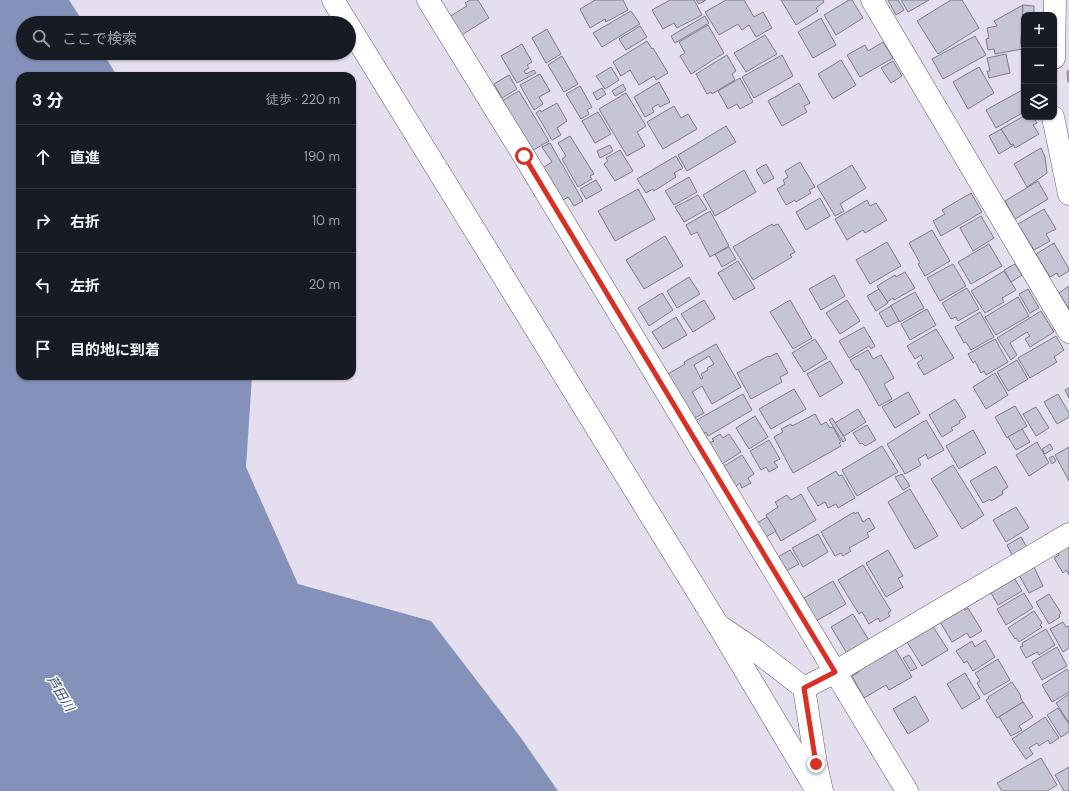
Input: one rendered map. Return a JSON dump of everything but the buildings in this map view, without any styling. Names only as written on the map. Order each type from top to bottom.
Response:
[{"type":"street","points":[[333,0],[343,16]]},
{"type":"street","points":[[428,0],[524,156],[907,791]]},
{"type":"street","points":[[872,0],[1069,332]]},
{"type":"street","points":[[1054,48],[1055,0]]},
{"type":"street","points":[[356,37],[718,625],[817,791]]},
{"type":"street","points":[[1054,120],[1069,194]]},
{"type":"street","points":[[804,688],[835,672],[1069,534]]},
{"type":"street","points":[[718,625],[755,650],[804,688],[816,764],[822,791]]},
{"type":"water","name":"芦田川","points":[[0,0],[69,0],[79,16],[16,16],[16,60],[107,60],[115,72],[16,72],[16,380],[252,380],[246,467],[298,584],[431,621],[521,738],[558,791],[0,791]]},
{"type":"route","points":[[524,156],[835,672],[804,688],[816,764]]}]
